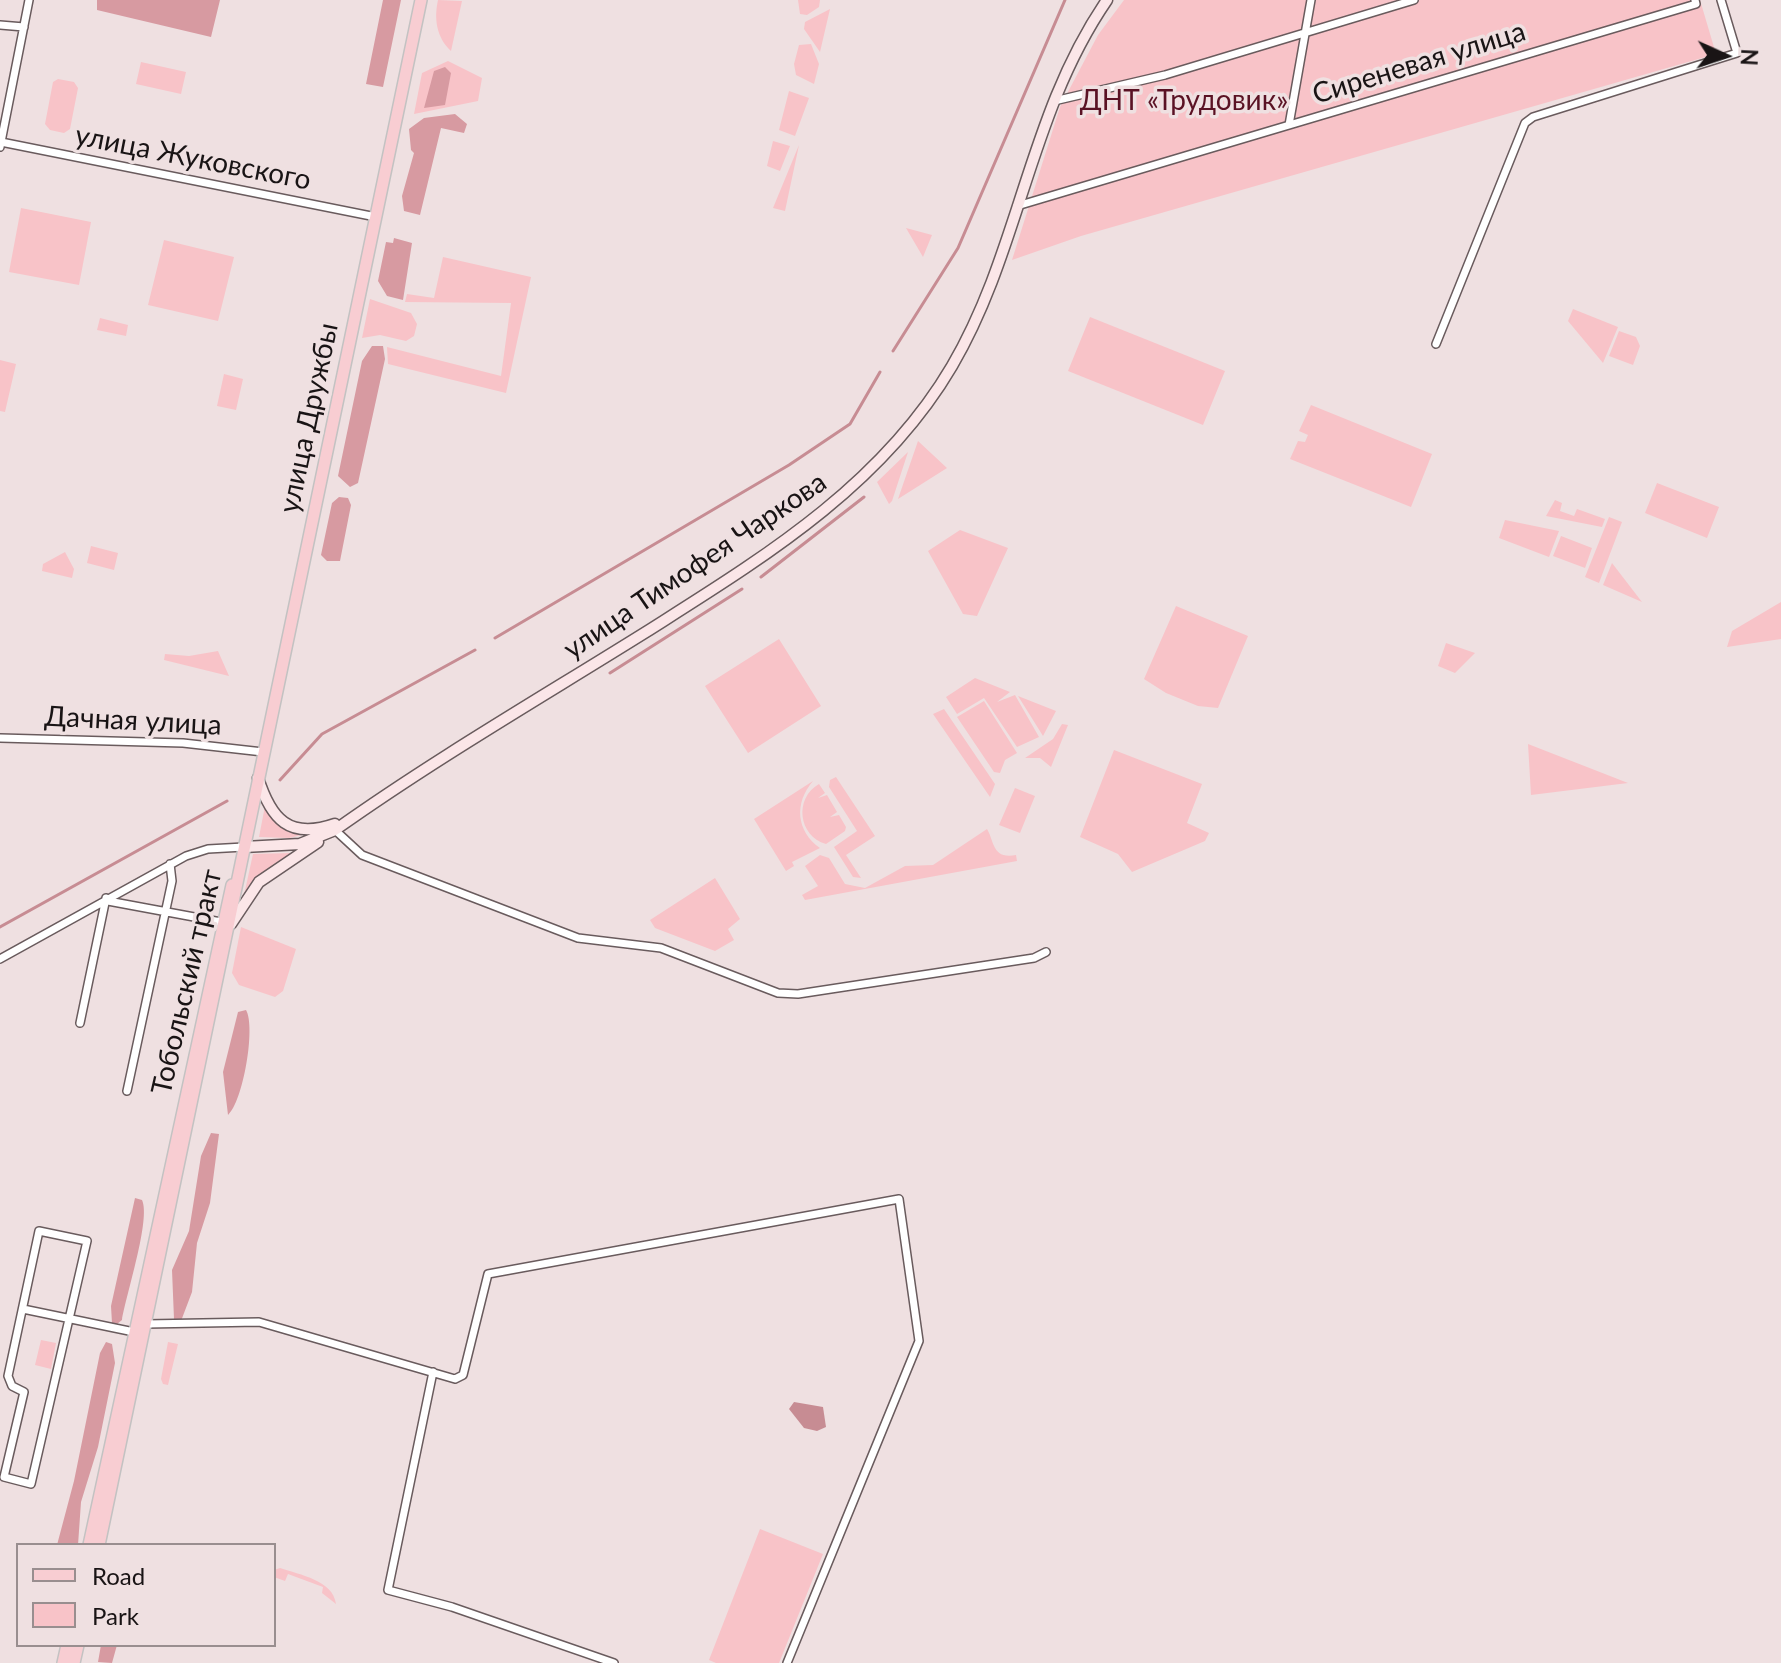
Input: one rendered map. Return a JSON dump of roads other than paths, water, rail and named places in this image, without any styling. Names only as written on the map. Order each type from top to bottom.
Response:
[{"type":"main road","name":"улица Дружбы","points":[[244,847],[421,0]]},
{"type":"main road","name":"улица Тимофея Чаркова","points":[[244,847],[300,844],[335,830],[743,570],[836,503],[865,477],[904,432],[951,368],[984,301],[1051,101],[1074,53],[1107,0]]},
{"type":"main road","points":[[258,778],[271,810],[286,825],[314,829],[355,816]]},
{"type":"main road","points":[[226,923],[263,878],[335,830]]},
{"type":"main road","name":"Тобольский тракт","points":[[99,1543],[188,1104],[244,847]]},
{"type":"main road","name":"Тобольский тракт","points":[[89,1543],[134,1332],[188,1104]]},
{"type":"street","points":[[1,145],[29,0]]},
{"type":"street","points":[[1289,125],[1311,0]]},
{"type":"street","points":[[1051,101],[1165,75],[1414,0]]},
{"type":"street","points":[[1436,344],[1525,123],[1533,117],[1737,53],[1721,0]]},
{"type":"street","name":"Сиреневая улица","points":[[1017,206],[1695,2]]},
{"type":"street","points":[[0,25],[24,27]]},
{"type":"street","name":"улица Жуковского","points":[[1,145],[376,217]]},
{"type":"street","name":"Дачная улица","points":[[0,738],[183,743],[263,752]]},
{"type":"street","points":[[335,830],[362,855],[578,938],[661,948],[778,993],[831,989],[1034,958],[1046,952]]},
{"type":"street","points":[[0,959],[170,864],[208,849],[244,847]]},
{"type":"street","points":[[127,1091],[172,881],[170,864]]},
{"type":"street","points":[[107,900],[226,923]]},
{"type":"street","points":[[80,1023],[99,920],[107,900]]},
{"type":"street","points":[[146,1324],[259,1322],[455,1379],[463,1375],[488,1274],[899,1199],[919,1341],[787,1663]]},
{"type":"street","points":[[39,1231],[87,1241],[31,1484],[4,1477],[24,1392],[12,1386],[8,1376],[23,1309],[39,1231]]},
{"type":"street","points":[[23,1309],[134,1332]]},
{"type":"street","points":[[433,1372],[388,1590],[452,1607],[614,1663]]},
{"type":"waterway","points":[[893,351],[958,248],[1065,0]]},
{"type":"waterway","points":[[495,638],[789,465],[850,424],[880,372]]},
{"type":"waterway","points":[[761,577],[864,497]]},
{"type":"waterway","points":[[610,673],[742,589]]},
{"type":"waterway","points":[[280,780],[322,734],[475,650]]},
{"type":"waterway","points":[[0,927],[227,801]]},
{"type":"park label","name":"ДНТ «Трудовик»","points":[[1184,101]]}]
